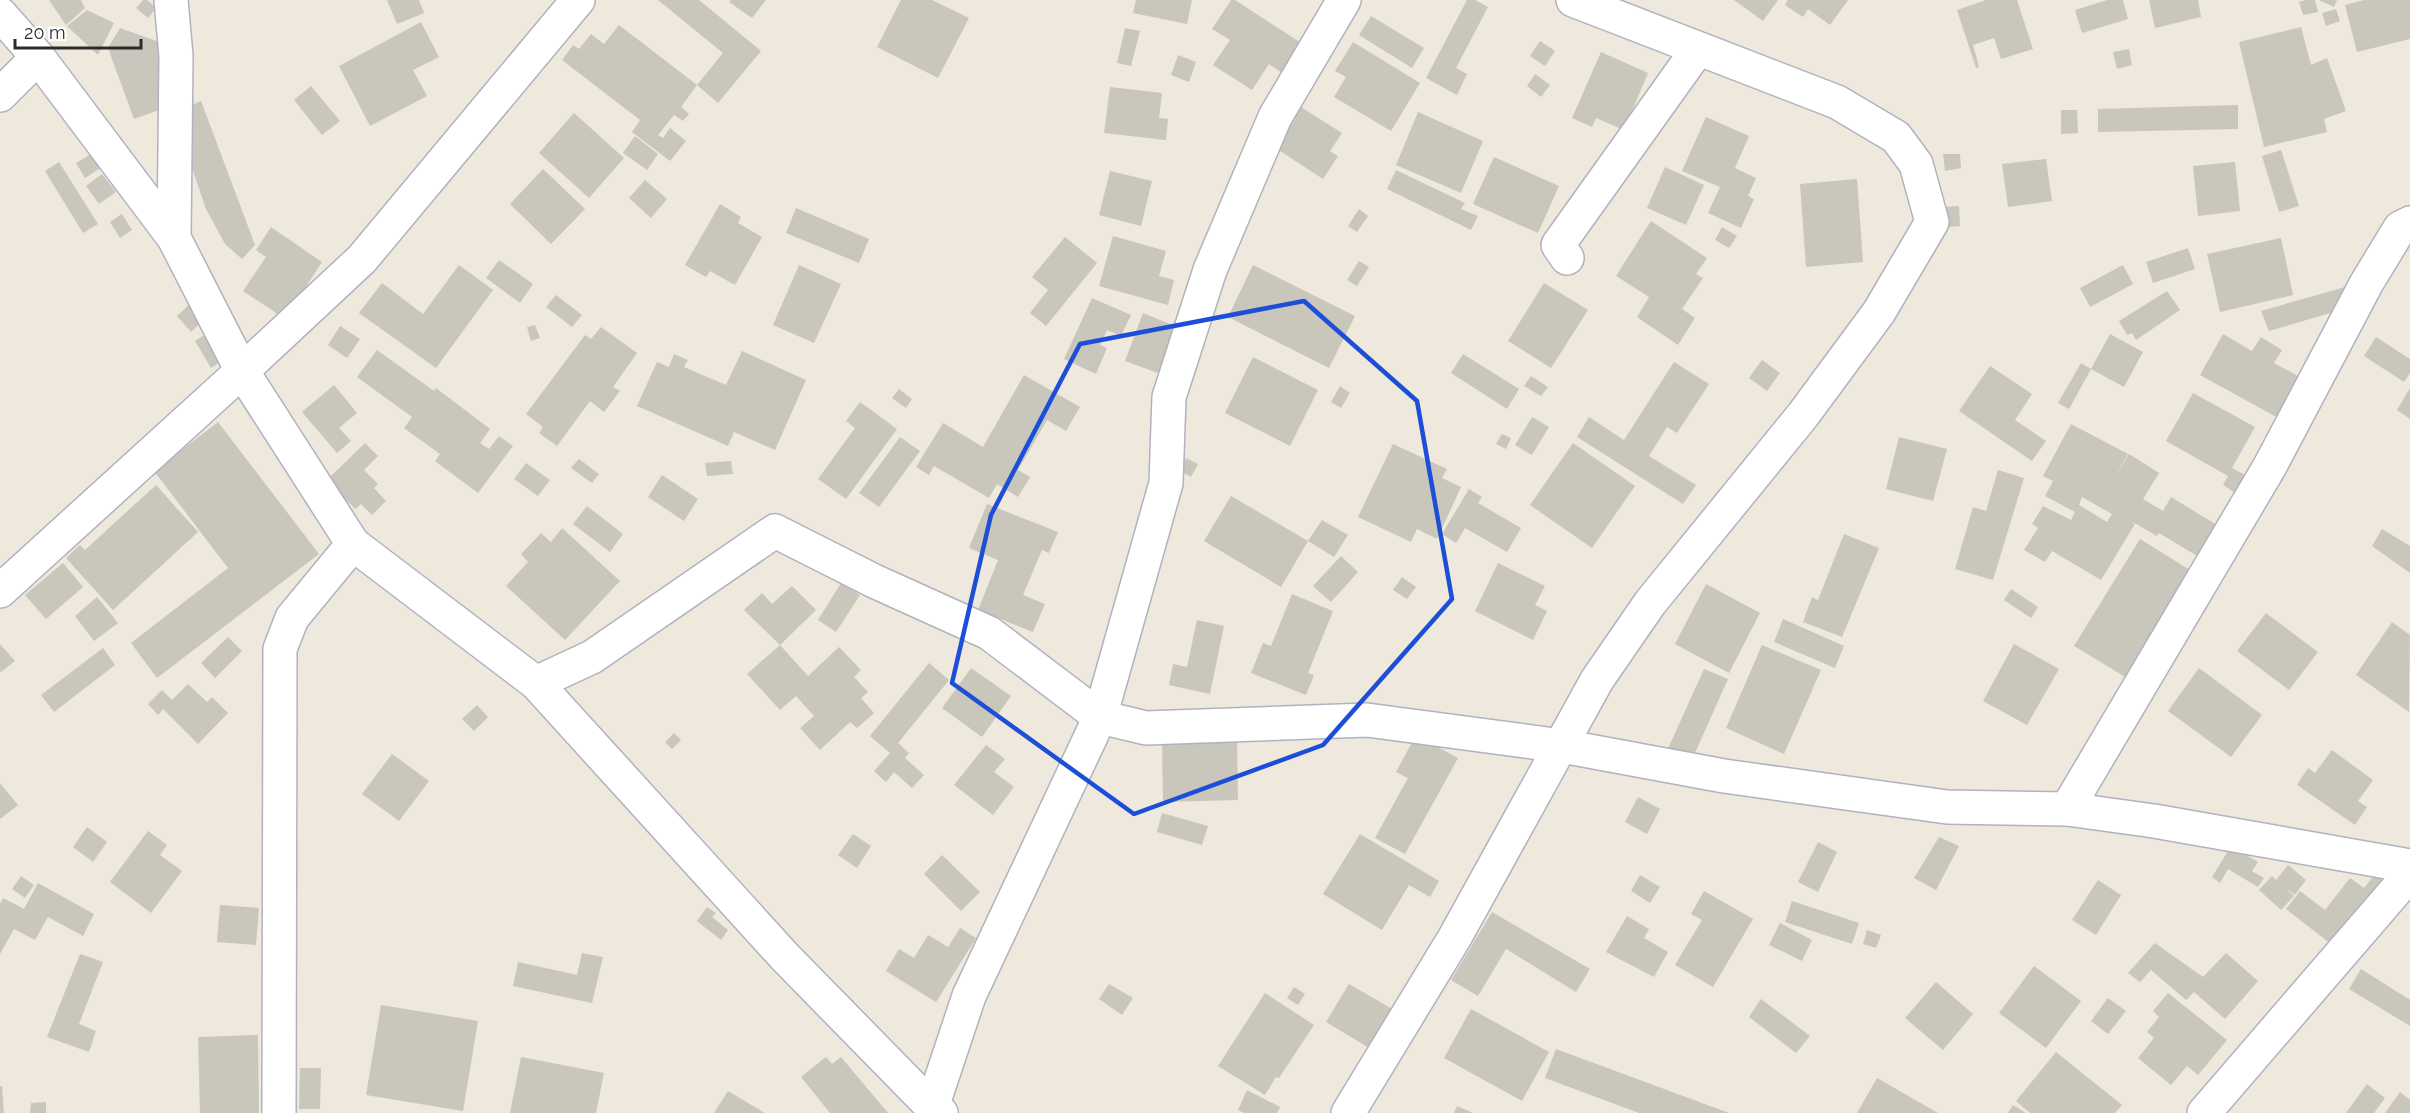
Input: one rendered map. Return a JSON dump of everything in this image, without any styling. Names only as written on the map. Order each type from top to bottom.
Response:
[{"type":"street","points":[[171,0],[176,56],[174,238]]},
{"type":"street","points":[[0,591],[362,259],[578,0]]},
{"type":"street","points":[[0,14],[38,57],[174,238],[242,371],[353,544],[536,682],[784,957],[936,1110],[969,996],[1100,717],[1166,483],[1169,397],[1210,270],[1275,117],[1344,0]]},
{"type":"street","points":[[1348,1113],[1455,937],[1598,681],[1650,603],[1810,405],[1879,312],[1932,222],[1916,164],[1896,137],[1837,102],[1573,0]]},
{"type":"street","points":[[1567,258],[1558,245],[1698,49]]},
{"type":"street","points":[[0,95],[38,57]]},
{"type":"street","points":[[2067,809],[2270,466],[2366,284],[2407,229]]},
{"type":"street","points":[[536,682],[592,657],[775,531],[874,581],[989,633],[1100,717],[1146,728],[1367,720],[1562,746],[1724,776],[1947,807],[2067,809],[2154,821],[2410,866]]},
{"type":"street","points":[[279,1113],[280,649],[292,618],[353,544]]},
{"type":"street","points":[[2219,1107],[2410,874]]},
{"type":"highlighted area","points":[[1304,301],[1417,401],[1452,599],[1323,745],[1134,814],[952,683],[991,515],[1080,344]]},
{"type":"building","points":[[49,0],[81,0],[85,8],[66,25]]},
{"type":"building","points":[[143,0],[147,0],[156,8],[148,18],[136,8]]},
{"type":"building","points":[[387,0],[419,0],[424,13],[397,24]]},
{"type":"building","points":[[658,0],[699,0],[761,51],[718,103],[697,85],[723,53]]},
{"type":"building","points":[[731,0],[766,0],[752,18],[729,2]]},
{"type":"building","points":[[901,0],[932,0],[969,18],[938,78],[877,47]]},
{"type":"building","points":[[1136,0],[1192,0],[1187,24],[1133,13]]},
{"type":"building","points":[[1231,0],[1235,0],[1301,43],[1282,73],[1269,64],[1252,90],[1213,65],[1230,40],[1212,29]]},
{"type":"building","points":[[1467,0],[1475,0],[1488,7],[1456,68],[1467,74],[1457,95],[1426,78]]},
{"type":"building","points":[[1734,0],[1778,0],[1763,21]]},
{"type":"building","points":[[1788,0],[1848,0],[1830,25],[1808,9],[1803,17],[1785,5]]},
{"type":"building","points":[[1986,0],[2017,0],[2033,49],[2001,59],[1994,38],[1973,45],[1979,67],[1976,68],[1957,10]]},
{"type":"building","points":[[2107,0],[2123,0],[2128,19],[2082,33],[2075,10]]},
{"type":"building","points":[[2149,0],[2198,0],[2201,17],[2155,28]]},
{"type":"building","points":[[2315,0],[2318,12],[2303,15],[2299,2]]},
{"type":"building","points":[[2319,0],[2337,0],[2334,7]]},
{"type":"building","points":[[2364,0],[2410,0],[2410,39],[2357,52],[2345,5]]},
{"type":"building","points":[[2336,9],[2340,21],[2326,26],[2322,13]]},
{"type":"building","points":[[87,10],[114,23],[98,55],[67,26]]},
{"type":"building","points":[[1371,16],[1424,48],[1412,68],[1359,35]]},
{"type":"building","points":[[421,22],[439,57],[413,70],[427,96],[370,126],[339,66]]},
{"type":"building","points":[[619,25],[697,85],[681,107],[689,114],[683,121],[674,115],[658,135],[663,138],[670,128],[686,141],[670,161],[632,132],[640,120],[562,60],[573,45],[579,49],[591,34],[604,44]]},
{"type":"building","points":[[2301,27],[2311,65],[2327,58],[2346,111],[2324,119],[2327,132],[2264,147],[2239,42]]},
{"type":"building","points":[[120,28],[165,44],[168,107],[134,119],[108,48]]},
{"type":"building","points":[[1125,28],[1140,31],[1131,66],[1117,63]]},
{"type":"building","points":[[1540,41],[1555,51],[1545,66],[1530,56]]},
{"type":"building","points":[[1353,42],[1420,83],[1391,131],[1334,97],[1346,77],[1335,71]]},
{"type":"building","points":[[2129,49],[2132,65],[2117,69],[2113,52]]},
{"type":"building","points":[[1601,52],[1648,73],[1624,130],[1596,118],[1592,127],[1572,118]]},
{"type":"building","points":[[1178,55],[1196,62],[1189,82],[1171,75]]},
{"type":"building","points":[[1535,74],[1550,85],[1541,97],[1527,86]]},
{"type":"building","points":[[311,86],[340,121],[322,135],[294,100]]},
{"type":"building","points":[[1110,87],[1162,93],[1159,118],[1168,119],[1166,140],[1104,133]]},
{"type":"building","points":[[201,101],[255,245],[242,259],[225,244],[206,209],[193,171],[180,110]]},
{"type":"building","points":[[1293,102],[1342,133],[1330,151],[1338,156],[1323,179],[1277,149],[1295,119],[1285,113]]},
{"type":"building","points":[[2238,105],[2238,129],[2098,132],[2098,109]]},
{"type":"building","points":[[2061,110],[2077,110],[2078,133],[2061,134]]},
{"type":"building","points":[[1418,112],[1483,141],[1461,193],[1396,165]]},
{"type":"building","points":[[574,113],[624,158],[589,198],[539,153]]},
{"type":"building","points":[[1706,117],[1749,136],[1735,168],[1756,178],[1748,196],[1754,199],[1741,228],[1708,213],[1720,187],[1682,171]]},
{"type":"building","points":[[635,136],[658,154],[647,170],[623,153]]},
{"type":"building","points":[[2281,150],[2299,206],[2279,212],[2262,156]]},
{"type":"building","points":[[93,153],[102,167],[85,178],[76,163]]},
{"type":"building","points":[[1943,154],[1960,154],[1961,168],[1945,171]]},
{"type":"building","points":[[1494,157],[1559,186],[1538,233],[1473,204]]},
{"type":"building","points":[[2046,159],[2052,201],[2008,207],[2002,164]]},
{"type":"building","points":[[59,162],[98,224],[83,233],[45,171]]},
{"type":"building","points":[[2235,162],[2240,211],[2198,216],[2193,166]]},
{"type":"building","points":[[1665,167],[1704,185],[1686,225],[1647,208]]},
{"type":"building","points":[[543,169],[585,209],[551,244],[510,204]]},
{"type":"building","points":[[1396,170],[1465,203],[1461,209],[1478,216],[1471,230],[1387,189]]},
{"type":"building","points":[[1110,171],[1152,181],[1141,226],[1099,215]]},
{"type":"building","points":[[102,174],[116,192],[99,204],[86,186]]},
{"type":"building","points":[[1857,179],[1863,262],[1806,267],[1800,184]]},
{"type":"building","points":[[645,180],[667,199],[651,218],[629,198]]},
{"type":"building","points":[[720,204],[741,217],[738,223],[762,237],[735,285],[710,271],[706,277],[685,265]]},
{"type":"building","points":[[1959,206],[1960,226],[1947,227],[1946,207]]},
{"type":"building","points":[[796,208],[869,239],[859,263],[786,233]]},
{"type":"building","points":[[1359,209],[1368,216],[1357,232],[1348,226]]},
{"type":"building","points":[[122,214],[132,230],[120,238],[110,222]]},
{"type":"building","points":[[1651,221],[1707,258],[1696,274],[1703,278],[1682,309],[1695,318],[1678,345],[1637,317],[1649,297],[1616,276]]},
{"type":"building","points":[[271,227],[322,262],[285,319],[243,291],[266,257],[256,250]]},
{"type":"building","points":[[1722,227],[1737,236],[1729,248],[1715,240]]},
{"type":"building","points":[[1113,236],[1166,251],[1159,276],[1174,280],[1168,305],[1099,286]]},
{"type":"building","points":[[1065,237],[1097,263],[1046,326],[1030,313],[1048,290],[1032,277]]},
{"type":"building","points":[[2281,238],[2293,295],[2220,312],[2207,254]]},
{"type":"building","points":[[2188,248],[2195,269],[2153,283],[2146,262]]},
{"type":"building","points":[[499,260],[533,284],[520,303],[486,278]]},
{"type":"building","points":[[1359,261],[1369,267],[1357,286],[1347,280]]},
{"type":"building","points":[[459,265],[493,290],[436,368],[359,313],[382,283],[423,314]]},
{"type":"building","points":[[799,265],[841,284],[814,343],[773,325]]},
{"type":"building","points":[[1253,265],[1355,316],[1329,368],[1228,317]]},
{"type":"building","points":[[2123,265],[2133,284],[2090,307],[2080,288]]},
{"type":"building","points":[[1544,283],[1588,310],[1551,368],[1508,341]]},
{"type":"building","points":[[2345,287],[2347,308],[2269,331],[2261,311]]},
{"type":"building","points":[[2167,291],[2180,310],[2136,340],[2132,333],[2127,335],[2119,321]]},
{"type":"building","points":[[556,295],[582,315],[572,327],[546,307]]},
{"type":"building","points":[[1092,298],[1131,315],[1121,336],[1107,330],[1100,345],[1107,348],[1096,374],[1064,359]]},
{"type":"building","points":[[192,302],[207,317],[191,332],[177,316]]},
{"type":"building","points":[[1143,313],[1175,326],[1158,373],[1125,361]]},
{"type":"building","points":[[535,325],[540,338],[531,341],[527,327]]},
{"type":"building","points":[[340,326],[360,339],[347,358],[328,345]]},
{"type":"building","points":[[601,327],[637,353],[613,387],[620,391],[604,412],[590,401],[557,446],[539,433],[543,427],[526,414],[585,335],[591,339]]},
{"type":"building","points":[[211,331],[228,357],[211,368],[195,341]]},
{"type":"building","points":[[2110,334],[2143,352],[2124,387],[2091,369]]},
{"type":"building","points":[[2223,334],[2252,351],[2261,337],[2282,350],[2274,363],[2302,378],[2280,419],[2200,375]]},
{"type":"building","points":[[2376,337],[2410,359],[2410,373],[2404,382],[2364,356]]},
{"type":"building","points":[[377,350],[434,391],[436,388],[490,429],[480,443],[489,449],[499,436],[513,446],[478,493],[435,461],[440,454],[404,428],[412,417],[357,377]]},
{"type":"building","points":[[742,351],[806,380],[775,450],[734,432],[728,446],[637,406],[657,362],[669,367],[674,354],[688,360],[684,367],[726,385]]},
{"type":"building","points":[[1463,354],[1519,389],[1507,409],[1451,373]]},
{"type":"building","points":[[1253,357],[1318,390],[1290,446],[1225,413]]},
{"type":"building","points":[[1762,360],[1780,373],[1767,391],[1749,378]]},
{"type":"building","points":[[1674,362],[1709,384],[1677,433],[1667,427],[1649,456],[1696,485],[1683,504],[1577,437],[1589,417],[1624,440]]},
{"type":"building","points":[[2081,363],[2091,369],[2069,409],[2058,403]]},
{"type":"building","points":[[1990,366],[2032,394],[2015,420],[2046,441],[2032,461],[1959,411]]},
{"type":"building","points":[[1024,375],[1080,407],[1066,431],[1047,420],[1018,470],[1030,477],[1018,497],[997,484],[989,498],[934,466],[929,475],[916,467],[943,423],[983,447]]},
{"type":"building","points":[[1531,376],[1548,387],[1541,396],[1524,386]]},
{"type":"building","points":[[334,385],[357,413],[339,428],[351,441],[337,453],[302,412]]},
{"type":"building","points":[[1340,386],[1350,393],[1341,408],[1331,402]]},
{"type":"building","points":[[2410,388],[2410,419],[2397,410]]},
{"type":"building","points":[[899,389],[912,399],[906,408],[892,398]]},
{"type":"building","points":[[2193,393],[2255,427],[2232,468],[2251,478],[2240,496],[2223,485],[2228,476],[2166,441]]},
{"type":"building","points":[[860,402],[897,429],[846,499],[818,479],[855,428],[846,421]]},
{"type":"building","points":[[1532,417],[1549,427],[1532,455],[1515,445]]},
{"type":"building","points":[[218,422],[319,554],[157,678],[131,643],[228,568],[154,471]]},
{"type":"building","points":[[2071,424],[2128,454],[2114,479],[2129,454],[2159,473],[2143,499],[2163,511],[2171,497],[2225,530],[2207,562],[2159,533],[2157,536],[2131,521],[2135,524],[2101,580],[2052,551],[2045,562],[2024,550],[2038,528],[2032,524],[2043,506],[2071,520],[2075,512],[2045,496],[2053,481],[2043,476]],"holes":[[[2082,497],[2112,514],[2107,522],[2079,505]]]},
{"type":"building","points":[[1502,434],[1511,438],[1506,449],[1496,444]]},
{"type":"building","points":[[900,437],[920,451],[879,507],[859,493]]},
{"type":"building","points":[[1899,437],[1947,449],[1933,501],[1886,489]]},
{"type":"building","points":[[365,443],[378,456],[364,470],[378,484],[374,488],[386,501],[372,515],[361,504],[355,509],[327,480]]},
{"type":"building","points":[[1573,443],[1635,486],[1592,548],[1530,505]]},
{"type":"building","points":[[1393,444],[1447,469],[1442,478],[1461,487],[1437,539],[1417,529],[1411,542],[1358,517]]},
{"type":"building","points":[[1186,458],[1198,464],[1191,477],[1179,470]]},
{"type":"building","points":[[579,459],[599,474],[592,483],[571,468]]},
{"type":"building","points":[[731,461],[733,474],[707,476],[705,463]]},
{"type":"building","points":[[526,463],[550,480],[538,496],[514,479]]},
{"type":"building","points":[[1998,470],[2024,478],[1993,580],[1955,569],[1973,507],[1986,511]]},
{"type":"building","points":[[662,475],[698,499],[684,521],[648,497]]},
{"type":"building","points":[[156,485],[198,532],[113,610],[66,558],[80,545],[85,550]]},
{"type":"building","points":[[1469,489],[1482,497],[1478,503],[1521,528],[1507,552],[1465,528],[1456,543],[1442,534]]},
{"type":"building","points":[[1231,496],[1308,541],[1281,587],[1204,541]]},
{"type":"building","points":[[987,504],[1058,532],[1049,553],[1042,550],[1023,595],[1045,604],[1033,632],[978,610],[998,560],[969,548]]},
{"type":"building","points":[[587,506],[623,534],[610,552],[573,524]]},
{"type":"building","points":[[1322,520],[1348,535],[1334,557],[1308,541]]},
{"type":"building","points":[[562,528],[620,581],[565,640],[506,586],[528,562],[521,554],[541,533],[551,542]]},
{"type":"building","points":[[2382,529],[2410,546],[2410,573],[2372,546]]},
{"type":"building","points":[[1844,534],[1879,548],[1842,637],[1803,622],[1812,597],[1818,600]]},
{"type":"building","points":[[2140,539],[2198,575],[2132,681],[2074,646]]},
{"type":"building","points":[[1341,556],[1358,572],[1331,602],[1313,586]]},
{"type":"building","points":[[63,563],[83,587],[46,619],[25,595]]},
{"type":"building","points":[[1498,563],[1545,586],[1535,605],[1547,611],[1533,640],[1475,611]]},
{"type":"building","points":[[1402,577],[1416,587],[1407,599],[1393,590]]},
{"type":"building","points":[[841,583],[860,595],[836,632],[818,620]]},
{"type":"building","points":[[1706,584],[1760,613],[1729,673],[1675,644]]},
{"type":"building","points":[[792,586],[816,610],[780,645],[744,610],[762,593],[772,604]]},
{"type":"building","points":[[2011,589],[2038,607],[2031,618],[2004,600]]},
{"type":"building","points":[[1292,594],[1333,611],[1308,673],[1314,675],[1306,695],[1251,673],[1263,643],[1271,646]]},
{"type":"building","points":[[97,597],[118,623],[94,641],[75,616]]},
{"type":"building","points":[[2266,613],[2318,652],[2289,690],[2237,651]]},
{"type":"building","points":[[1783,619],[1844,646],[1835,668],[1774,642]]},
{"type":"building","points":[[1197,620],[1224,626],[1210,694],[1169,685],[1173,664],[1187,667]]},
{"type":"building","points":[[2392,622],[2410,635],[2409,712],[2356,675]]},
{"type":"building","points":[[228,637],[242,651],[215,678],[201,663]]},
{"type":"building","points":[[0,644],[15,661],[1,672],[0,671]]},
{"type":"building","points":[[2014,644],[2059,669],[2027,725],[1983,701]]},
{"type":"building","points":[[780,645],[808,676],[839,647],[861,670],[854,677],[868,692],[861,698],[874,713],[857,728],[850,722],[820,750],[800,728],[814,716],[796,696],[780,710],[747,674]]},
{"type":"building","points":[[1762,645],[1821,670],[1784,754],[1726,728]]},
{"type":"building","points":[[103,648],[115,665],[54,712],[41,695]]},
{"type":"building","points":[[929,663],[949,680],[898,743],[909,753],[905,758],[924,775],[912,788],[894,772],[886,782],[874,771],[890,753],[870,736]]},
{"type":"building","points":[[971,668],[1011,696],[982,737],[942,708]]},
{"type":"building","points":[[2199,668],[2262,715],[2231,757],[2168,711]]},
{"type":"building","points":[[1704,669],[1728,679],[1690,764],[1666,753]]},
{"type":"building","points":[[188,684],[207,702],[212,697],[228,713],[198,744],[163,709],[158,715],[148,704],[162,690],[172,700]]},
{"type":"building","points":[[477,705],[488,717],[474,731],[462,719]]},
{"type":"building","points":[[674,733],[681,740],[672,749],[665,742]]},
{"type":"building","points":[[1416,735],[1458,758],[1405,854],[1375,838],[1408,778],[1396,772]]},
{"type":"building","points":[[1237,741],[1238,800],[1163,802],[1162,743]]},
{"type":"building","points":[[986,745],[1005,759],[994,772],[1014,787],[993,815],[954,785]]},
{"type":"building","points":[[2332,750],[2373,780],[2358,801],[2367,807],[2355,825],[2297,785],[2308,768],[2315,773]]},
{"type":"building","points":[[392,754],[429,781],[399,821],[362,794]]},
{"type":"building","points":[[0,783],[18,805],[0,819]]},
{"type":"building","points":[[1638,797],[1660,809],[1647,834],[1625,822]]},
{"type":"building","points":[[1162,813],[1208,826],[1202,845],[1157,832]]},
{"type":"building","points":[[87,827],[107,842],[93,862],[73,847]]},
{"type":"building","points":[[148,831],[167,845],[160,855],[182,871],[151,913],[110,882]]},
{"type":"building","points":[[853,834],[871,846],[857,868],[838,855]]},
{"type":"building","points":[[1360,834],[1439,881],[1430,897],[1409,885],[1382,930],[1323,894]]},
{"type":"building","points":[[1939,837],[1959,846],[1936,890],[1914,878]]},
{"type":"building","points":[[1818,842],[1837,852],[1818,892],[1798,882]]},
{"type":"building","points":[[2231,846],[2258,862],[2252,871],[2264,878],[2258,887],[2228,869],[2220,883],[2212,877]]},
{"type":"building","points":[[942,855],[980,892],[961,911],[924,874]]},
{"type":"building","points":[[2288,865],[2306,880],[2295,895],[2284,887],[2294,896],[2281,910],[2259,890],[2272,876],[2276,880]]},
{"type":"building","points":[[2375,874],[2387,884],[2336,948],[2286,909],[2300,891],[2325,910],[2350,878],[2364,888]]},
{"type":"building","points":[[1640,875],[1660,887],[1650,903],[1631,891]]},
{"type":"building","points":[[21,876],[34,885],[25,898],[12,889]]},
{"type":"building","points":[[2098,880],[2121,895],[2096,935],[2072,920]]},
{"type":"building","points":[[38,883],[94,914],[83,936],[48,917],[35,940],[14,929],[0,954],[0,904],[3,898],[24,909]]},
{"type":"building","points":[[1704,891],[1753,919],[1713,987],[1675,965],[1702,920],[1691,914]]},
{"type":"building","points":[[1792,901],[1859,923],[1852,944],[1785,922]]},
{"type":"building","points":[[220,905],[259,908],[256,945],[217,942]]},
{"type":"building","points":[[707,907],[716,913],[712,917],[728,930],[721,940],[697,921]]},
{"type":"building","points":[[1492,912],[1590,969],[1576,992],[1506,949],[1478,996],[1451,980]]},
{"type":"building","points":[[1627,916],[1649,929],[1644,938],[1668,952],[1654,977],[1606,952]]},
{"type":"building","points":[[1780,923],[1812,940],[1802,961],[1769,945]]},
{"type":"building","points":[[960,928],[976,938],[936,1002],[886,971],[899,949],[914,958],[928,935],[948,947]]},
{"type":"building","points":[[1867,930],[1881,935],[1876,948],[1863,944]]},
{"type":"building","points":[[2155,943],[2203,977],[2226,953],[2258,981],[2225,1019],[2194,992],[2186,1000],[2151,970],[2140,982],[2128,973]]},
{"type":"building","points":[[582,953],[603,957],[592,1003],[513,986],[518,962],[577,975]]},
{"type":"building","points":[[80,954],[103,962],[79,1024],[96,1031],[89,1052],[47,1037]]},
{"type":"building","points":[[2034,966],[2081,1001],[2046,1048],[1999,1013]]},
{"type":"building","points":[[2361,969],[2410,1000],[2410,1026],[2349,989]]},
{"type":"building","points":[[1936,982],[1973,1014],[1943,1050],[1905,1018]]},
{"type":"building","points":[[1109,984],[1133,998],[1122,1015],[1099,999]]},
{"type":"building","points":[[1349,984],[1394,1010],[1371,1049],[1326,1022]]},
{"type":"building","points":[[1294,987],[1305,994],[1298,1005],[1287,998]]},
{"type":"building","points":[[1265,993],[1314,1025],[1265,1095],[1218,1066]]},
{"type":"building","points":[[2168,993],[2227,1040],[2198,1075],[2187,1066],[2171,1085],[2138,1058],[2154,1038],[2147,1032],[2159,1017],[2153,1011]]},
{"type":"building","points":[[2108,998],[2126,1011],[2108,1034],[2091,1021]]},
{"type":"building","points":[[1761,999],[1810,1036],[1796,1053],[1749,1017]]},
{"type":"building","points":[[381,1005],[478,1021],[463,1111],[366,1095]]},
{"type":"building","points":[[1471,1009],[1549,1052],[1522,1101],[1444,1058]]},
{"type":"building","points":[[258,1035],[259,1113],[200,1113],[198,1037]]},
{"type":"building","points":[[1556,1049],[1729,1113],[1639,1113],[1545,1078]]},
{"type":"building","points":[[2056,1052],[2122,1105],[2115,1113],[2030,1113],[2016,1101]]},
{"type":"building","points":[[521,1057],[604,1073],[596,1113],[510,1113]]},
{"type":"building","points":[[826,1057],[832,1064],[841,1057],[888,1113],[830,1113],[801,1077]]},
{"type":"building","points":[[300,1068],[321,1068],[320,1109],[299,1109]]},
{"type":"building","points":[[1877,1078],[1938,1113],[1857,1113]]},
{"type":"building","points":[[2367,1084],[2385,1098],[2374,1113],[2346,1113]]},
{"type":"building","points":[[0,1086],[2,1086],[4,1113],[0,1113]]},
{"type":"building","points":[[1247,1090],[1280,1107],[1277,1113],[1244,1113],[1238,1110]]},
{"type":"building","points":[[728,1091],[765,1113],[714,1113]]},
{"type":"building","points":[[2400,1092],[2410,1100],[2410,1113],[2385,1113]]},
{"type":"building","points":[[46,1102],[46,1113],[30,1113],[31,1103]]},
{"type":"building","points":[[2013,1105],[2026,1113],[2008,1113]]},
{"type":"building","points":[[1457,1106],[1473,1113],[1454,1113]]}]
